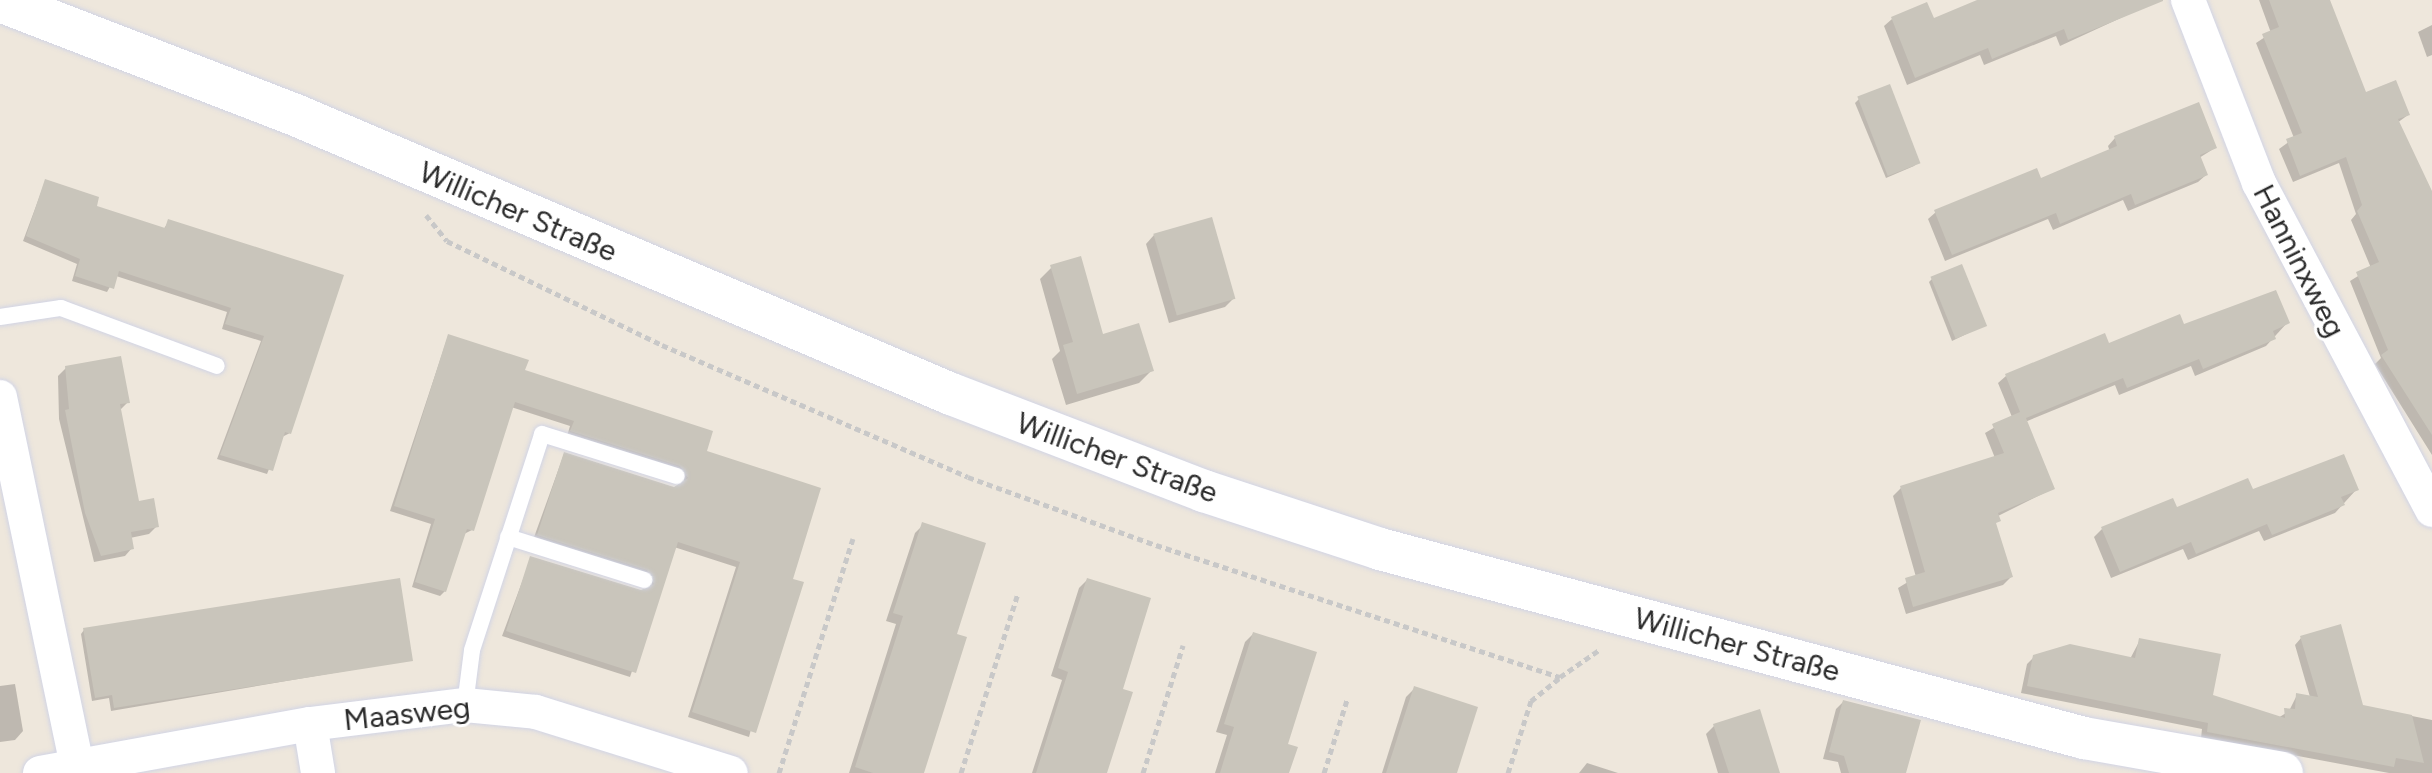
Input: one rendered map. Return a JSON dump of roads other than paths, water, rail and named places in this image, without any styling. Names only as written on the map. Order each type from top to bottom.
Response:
[{"type":"street","name":"Hanninxweg","points":[[2188,0],[2259,183],[2432,510]]},
{"type":"street","name":"Willicher Straße","points":[[0,1],[293,114],[1122,463],[1380,549],[2084,738],[2282,773]]},
{"type":"street","points":[[0,397],[77,766]]},
{"type":"street","name":"Maasweg","points":[[40,773],[310,724],[465,705],[536,712],[731,773]]},
{"type":"street","points":[[310,724],[318,773]]},
{"type":"lane","points":[[0,317],[61,308],[217,366]]},
{"type":"lane","points":[[465,705],[472,650],[542,434],[677,476]]},
{"type":"lane","points":[[508,537],[644,580]]}]
